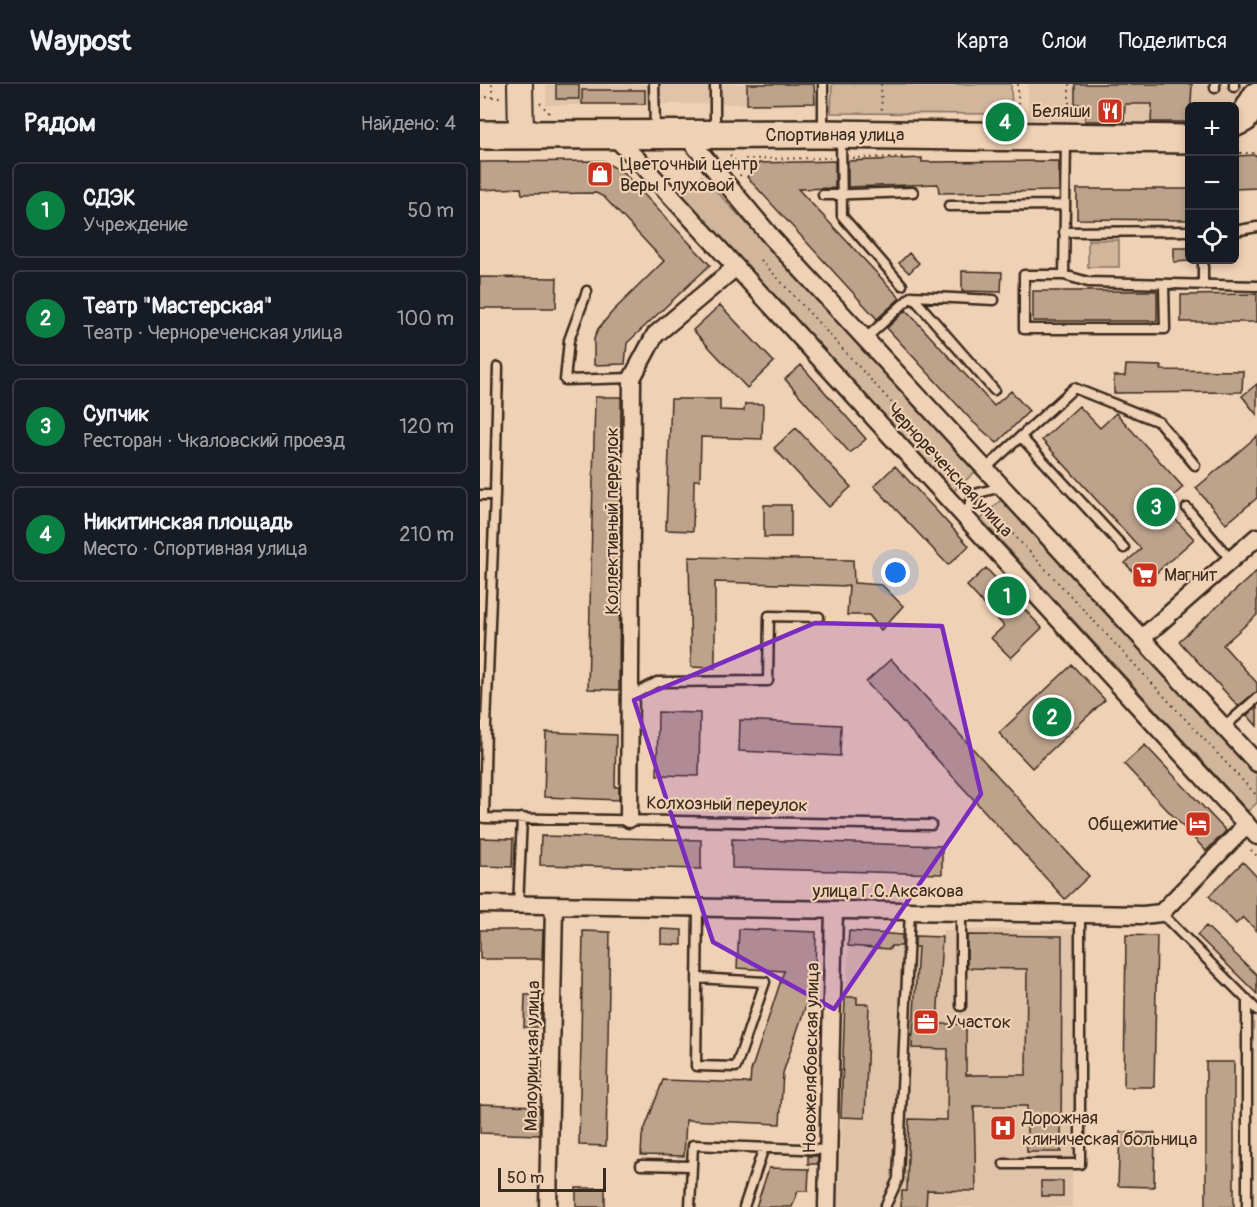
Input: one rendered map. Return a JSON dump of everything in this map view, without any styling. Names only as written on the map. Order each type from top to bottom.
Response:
[{"type":"main road","points":[[520,84],[520,135]]},
{"type":"main road","name":"Спортивная улица","points":[[480,135],[715,134],[835,142],[1068,129],[1185,139]]},
{"type":"street","name":"Чернореченская улица","points":[[611,134],[965,514],[1105,672],[1249,829]]},
{"type":"street","name":"Чернореченская улица","points":[[684,134],[772,238],[1257,763]]},
{"type":"street","name":"Коллективный переулок","points":[[629,819],[632,378],[655,335],[736,267]]},
{"type":"street","points":[[1142,638],[1257,537]]},
{"type":"street","points":[[1161,913],[1249,829]]},
{"type":"street","name":"улица Г.С.Аксакова","points":[[480,904],[1161,913]]},
{"type":"street","name":"Малоурицкая улица","points":[[548,1207],[555,906]]},
{"type":"street","name":"Новожелябовская улица","points":[[827,1207],[834,910]]},
{"type":"lane","points":[[654,84],[655,134]]},
{"type":"lane","points":[[715,84],[715,134]]},
{"type":"lane","points":[[822,84],[835,142],[842,195],[842,216],[902,285]]},
{"type":"lane","points":[[1064,275],[1068,129]]},
{"type":"lane","points":[[823,195],[913,192]]},
{"type":"lane","points":[[949,206],[1065,205]]},
{"type":"lane","points":[[1239,230],[1257,227]]},
{"type":"lane","points":[[1064,232],[1185,231]]},
{"type":"lane","points":[[1203,264],[1203,285]]},
{"type":"lane","points":[[1164,284],[1165,329],[1024,329],[1023,275],[1064,275],[1088,282],[1257,286]]},
{"type":"lane","points":[[586,291],[569,340],[566,380],[632,378]]},
{"type":"lane","points":[[865,339],[912,296],[994,300]]},
{"type":"lane","points":[[912,296],[994,390]]},
{"type":"lane","points":[[483,726],[495,495],[498,367]]},
{"type":"lane","points":[[985,470],[1074,388],[1159,422],[1195,465]]},
{"type":"lane","points":[[1021,436],[1124,548]]},
{"type":"lane","points":[[965,514],[975,494],[1002,487]]},
{"type":"lane","points":[[480,495],[495,495]]},
{"type":"lane","points":[[1187,508],[1231,560]]},
{"type":"lane","points":[[630,697],[657,682],[768,681],[769,616],[819,617]]},
{"type":"lane","points":[[1224,727],[1257,698]]},
{"type":"lane","name":"Колхозный переулок","points":[[483,726],[484,818],[932,825]]},
{"type":"lane","points":[[518,906],[522,818]]},
{"type":"lane","points":[[698,908],[696,1066],[736,1067],[765,982],[698,978]]},
{"type":"lane","points":[[885,1207],[898,1179],[910,909]]},
{"type":"lane","points":[[961,910],[961,1006]]},
{"type":"lane","points":[[1004,1164],[1080,1164],[1080,913]]},
{"type":"lane","points":[[1161,913],[1257,1010]]},
{"type":"lane","points":[[1247,999],[1247,1207]]},
{"type":"lane","points":[[690,1207],[693,1145],[828,1150]]},
{"type":"lane","points":[[744,1207],[764,1147]]},
{"type":"lane","points":[[641,1165],[692,1166]]},
{"type":"path","points":[[492,84],[492,97]]},
{"type":"path","points":[[881,84],[882,120]]},
{"type":"path","points":[[1018,84],[1018,120]]},
{"type":"path","points":[[1068,129],[1069,84]]},
{"type":"path","points":[[739,178],[745,159],[835,142],[912,157]]},
{"type":"path","points":[[1239,153],[1257,153]]},
{"type":"path","points":[[730,156],[742,168]]},
{"type":"path","points":[[761,260],[975,494],[1257,796]]},
{"type":"path","points":[[1249,829],[1257,856]]},
{"type":"highlighted area","points":[[815,623],[942,626],[981,794],[834,1009],[713,942],[634,700]]},
{"type":"shaded area","points":[[546,84],[814,84],[815,103],[546,105]]},
{"type":"shaded area","points":[[832,84],[1011,84],[1012,114],[831,113]]},
{"type":"shaded area","points":[[1028,84],[1249,84],[1238,102],[1185,102],[1185,124],[1028,122]]},
{"type":"shaded area","points":[[702,176],[977,470],[953,492],[679,198]]},
{"type":"shaded area","points":[[1088,240],[1119,240],[1119,267],[1088,267]]},
{"type":"shaded area","points":[[1003,498],[1257,775],[1257,803],[1248,811],[981,519]]},
{"type":"shaded area","points":[[1074,929],[1072,1207],[838,1207],[849,931],[942,937],[943,930]]},
{"type":"building","points":[[556,84],[579,84],[579,99],[556,99]]},
{"type":"building","points":[[747,84],[814,84],[815,103],[747,104]]},
{"type":"building","points":[[1075,84],[1192,84],[1191,102],[1185,102],[1185,122],[1151,122],[1152,104],[1125,104],[1124,121],[1085,121],[1085,104],[1075,104]]},
{"type":"building","points":[[582,90],[645,90],[645,104],[582,104]]},
{"type":"building","points":[[1257,155],[1257,188],[1239,189],[1239,156]]},
{"type":"building","points":[[922,158],[922,162],[1059,161],[1059,191],[939,193],[938,184],[848,187],[848,161]]},
{"type":"building","points":[[603,161],[624,173],[710,265],[627,343],[625,364],[594,365],[594,339],[598,329],[664,261],[604,197],[596,193],[522,194],[521,188],[480,190],[480,162]]},
{"type":"building","points":[[835,161],[835,188],[798,189],[900,298],[877,319],[747,177],[759,163]]},
{"type":"building","points":[[1077,189],[1185,189],[1185,220],[1077,219]]},
{"type":"building","points":[[1174,248],[1185,248],[1185,261],[1174,262]]},
{"type":"building","points":[[909,253],[919,263],[909,273],[899,263]]},
{"type":"building","points":[[962,271],[1002,272],[1001,292],[962,291]]},
{"type":"building","points":[[480,277],[557,278],[556,308],[480,308]]},
{"type":"building","points":[[1033,291],[1157,291],[1157,321],[1033,321]]},
{"type":"building","points":[[1257,294],[1257,322],[1181,322],[1181,295]]},
{"type":"building","points":[[720,305],[774,362],[747,388],[693,330]]},
{"type":"building","points":[[906,310],[994,406],[1011,391],[1029,411],[997,443],[973,422],[887,328]]},
{"type":"building","points":[[801,365],[866,439],[850,453],[785,379]]},
{"type":"building","points":[[1126,365],[1162,366],[1161,370],[1243,371],[1242,392],[1114,393],[1114,376],[1125,376]]},
{"type":"building","points":[[1257,384],[1257,415],[1242,396]]},
{"type":"building","points":[[595,397],[621,397],[619,690],[588,689]]},
{"type":"building","points":[[671,399],[720,399],[720,410],[744,411],[745,404],[763,404],[762,439],[701,437],[700,480],[694,480],[693,531],[666,530]]},
{"type":"building","points":[[1079,406],[1100,428],[1116,413],[1183,487],[1163,506],[1194,539],[1144,584],[1125,563],[1141,549],[1042,440]]},
{"type":"building","points":[[796,428],[851,487],[829,507],[774,448]]},
{"type":"building","points":[[1257,436],[1257,498],[1226,524],[1196,488]]},
{"type":"building","points":[[895,466],[969,546],[948,565],[874,486]]},
{"type":"building","points":[[764,505],[791,505],[791,537],[764,537]]},
{"type":"building","points":[[689,557],[853,560],[854,583],[882,585],[903,606],[881,630],[869,615],[847,615],[849,586],[715,582],[715,668],[691,667]]},
{"type":"building","points":[[986,568],[1042,628],[1011,658],[991,638],[1004,626],[967,586]]},
{"type":"building","points":[[1257,571],[1257,615],[1223,645],[1257,683],[1257,692],[1238,706],[1179,641]]},
{"type":"building","points":[[891,659],[1089,876],[1065,899],[866,682]]},
{"type":"building","points":[[1072,665],[1105,700],[1032,768],[999,733]]},
{"type":"building","points":[[1257,706],[1257,726],[1247,715]]},
{"type":"building","points":[[658,712],[700,713],[699,776],[657,775]]},
{"type":"building","points":[[740,720],[841,725],[840,756],[739,751]]},
{"type":"building","points":[[546,732],[616,735],[615,787],[619,787],[619,800],[544,797]]},
{"type":"building","points":[[1145,745],[1226,831],[1206,851],[1124,764]]},
{"type":"building","points":[[541,836],[701,840],[701,869],[540,865]]},
{"type":"building","points":[[480,838],[513,839],[512,867],[480,866]]},
{"type":"building","points":[[732,839],[942,846],[942,874],[732,868]]},
{"type":"building","points":[[1243,862],[1257,877],[1257,931],[1243,917],[1236,924],[1209,896]]},
{"type":"building","points":[[1206,926],[1257,975],[1257,994],[1197,935]]},
{"type":"building","points":[[661,929],[682,930],[682,945],[661,944]]},
{"type":"building","points":[[739,929],[816,932],[815,978],[783,1073],[780,1124],[686,1120],[684,1156],[641,1155],[642,1136],[663,1080],[750,1083],[751,1071],[784,971],[737,968]]},
{"type":"building","points":[[480,930],[543,930],[542,959],[480,959]]},
{"type":"building","points":[[583,931],[610,932],[606,1146],[579,1145]]},
{"type":"building","points":[[849,931],[902,935],[902,946],[891,946],[890,949],[848,946]]},
{"type":"building","points":[[967,935],[1062,936],[1061,1152],[1027,1152],[1027,1106],[974,1106],[976,1191],[927,1190],[926,1207],[901,1207],[902,1191],[907,1191],[909,1119],[947,1120],[948,1049],[912,1048],[918,947],[915,947],[915,936],[942,937],[937,1024],[966,1024],[966,1075],[1026,1075],[1027,969],[967,968]]},
{"type":"building","points":[[1126,935],[1157,936],[1154,1087],[1124,1087]]},
{"type":"building","points":[[525,995],[542,995],[541,1027],[524,1027]]},
{"type":"building","points":[[845,997],[857,997],[857,1004],[869,1004],[865,1118],[841,1117]]},
{"type":"building","points":[[1206,1062],[1234,1062],[1234,1207],[1206,1207]]},
{"type":"building","points":[[480,1104],[540,1106],[539,1135],[480,1133]]},
{"type":"building","points":[[1120,1132],[1155,1133],[1154,1187],[1118,1186]]},
{"type":"building","points":[[808,1156],[818,1156],[818,1164],[808,1164]]},
{"type":"building","points":[[769,1168],[809,1169],[808,1191],[798,1191],[792,1207],[756,1207]]},
{"type":"building","points":[[1041,1181],[1063,1181],[1063,1196],[1041,1196]]},
{"type":"building","points":[[576,1188],[605,1188],[605,1207],[576,1207]]},
{"type":"place","name":"Беляши","points":[[1110,111]]},
{"type":"place","name":"Никитинская площадь","points":[[1005,122]]},
{"type":"place","name":"Цветочный центр Веры Глуховой","points":[[600,174]]},
{"type":"place","name":"Супчик","points":[[1156,507]]},
{"type":"place","name":"Магнит","points":[[1145,575]]},
{"type":"place","name":"СДЭК","points":[[1007,596]]},
{"type":"place","name":"Театр \"Мастерская\"","points":[[1052,717]]},
{"type":"place","name":"Общежитие","points":[[1198,824]]},
{"type":"place","name":"Участок","points":[[926,1022]]},
{"type":"place","name":"Дорожная клиническая больница","points":[[1003,1128]]}]
